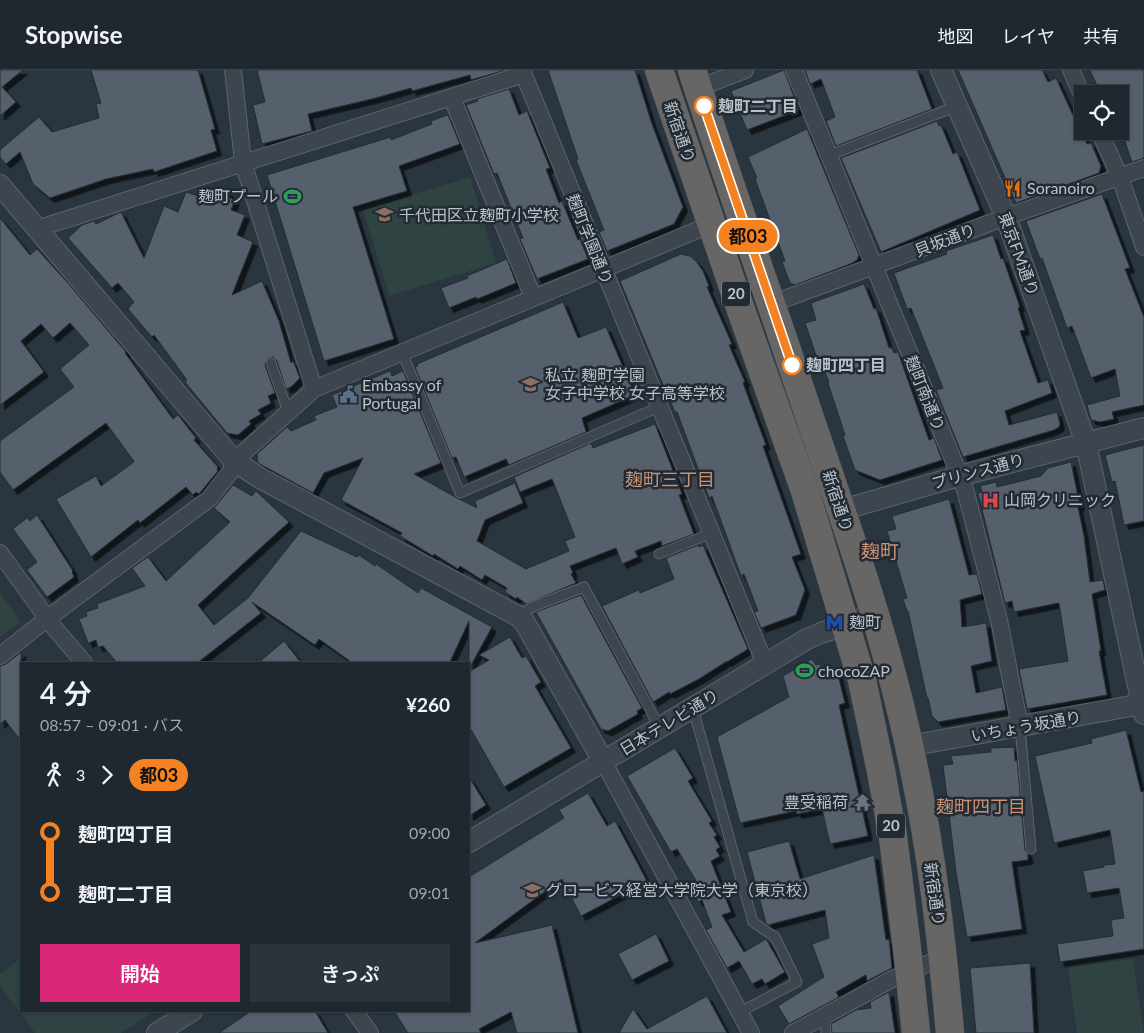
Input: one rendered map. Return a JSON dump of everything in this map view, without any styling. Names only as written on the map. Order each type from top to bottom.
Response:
[{"type":"highway","name":"新宿通り","points":[[659,70],[814,518],[846,623],[869,710],[882,771],[893,837],[916,1033]]},
{"type":"highway","name":"新宿通り","points":[[695,79],[842,510],[875,614],[910,746],[926,831],[943,957],[950,1033]]},
{"type":"street","points":[[233,70],[243,162],[314,389]]},
{"type":"street","points":[[695,79],[745,70]]},
{"type":"street","name":"麹町南通り","points":[[794,70],[965,489],[1000,620],[1020,727]]},
{"type":"street","name":"東京FM通り","points":[[941,70],[1006,217],[1086,443],[1143,709]]},
{"type":"street","points":[[1071,70],[1078,85]]},
{"type":"street","points":[[36,229],[243,162],[452,98],[523,72]]},
{"type":"street","name":"麹町学園通り","points":[[523,72],[765,664]]},
{"type":"street","points":[[452,98],[533,297]]},
{"type":"street","points":[[1103,140],[1120,177],[1144,247]]},
{"type":"street","name":"貝坂通り","points":[[771,304],[1144,168]]},
{"type":"street","points":[[0,185],[234,461],[260,478],[518,616],[525,623],[603,761],[751,1033]]},
{"type":"street","points":[[0,656],[48,618],[209,499],[231,471],[234,461],[314,389],[712,224]]},
{"type":"street","name":"プリンス通り","points":[[814,518],[959,476],[1144,428]]},
{"type":"street","points":[[0,553],[83,662]]},
{"type":"street","name":"日本テレビ通り","points":[[470,841],[807,640],[846,623],[875,614]]},
{"type":"street","name":"いちょう坂通り","points":[[910,746],[1020,727],[1143,709]]},
{"type":"street","points":[[793,1033],[824,1014],[892,979],[943,957]]},
{"type":"street","points":[[157,1033],[190,1012]]},
{"type":"street","points":[[355,1012],[370,1033]]},
{"type":"lane","points":[[830,155],[957,106]]},
{"type":"lane","points":[[402,352],[460,493],[659,407]]},
{"type":"lane","points":[[271,363],[288,412]]},
{"type":"lane","points":[[659,554],[712,533]]},
{"type":"lane","points":[[518,616],[532,607],[584,587],[660,728]]},
{"type":"lane","points":[[693,709],[753,922],[775,937],[797,982],[740,1012]]},
{"type":"lane","points":[[1020,727],[1031,849]]},
{"type":"lane","points":[[824,1014],[826,1033]]},
{"type":"green space","points":[[470,177],[496,263],[389,296],[363,210]]},
{"type":"green space","points":[[0,592],[21,622],[0,637]]},
{"type":"green space","points":[[20,959],[20,1012],[154,1012],[121,1033],[35,1033],[0,986],[0,974]]},
{"type":"green space","points":[[1133,959],[1144,1033],[1077,1033],[1068,968]]},
{"type":"building","points":[[0,70],[23,70],[2,87],[16,102],[0,116]]},
{"type":"building","points":[[91,70],[198,70],[215,129],[211,130],[217,151],[154,172],[153,169],[106,179],[50,198],[33,184],[20,152],[6,164],[0,157],[0,150],[39,117],[52,132],[99,118],[96,104],[101,103]]},
{"type":"building","points":[[257,70],[502,71],[471,80],[470,75],[412,91],[411,88],[308,114],[312,131],[262,144],[253,105],[265,102]]},
{"type":"building","points":[[548,70],[635,70],[651,121],[683,207],[674,224],[607,251],[599,232],[604,230],[576,160],[578,159]]},
{"type":"building","points":[[784,70],[799,110],[747,130],[731,91]]},
{"type":"building","points":[[805,70],[917,70],[932,109],[836,146],[826,121],[835,117],[821,79],[810,84]]},
{"type":"building","points":[[958,70],[1042,70],[1048,82],[1056,78],[1074,117],[1074,140],[1085,140],[1087,144],[1091,143],[1101,166],[1099,173],[1016,203]]},
{"type":"building","points":[[1090,70],[1144,70],[1144,158],[1132,162],[1124,140],[1129,140],[1129,85],[1097,85]]},
{"type":"building","points":[[509,89],[519,115],[527,111],[550,168],[546,169],[559,203],[562,201],[588,259],[537,279],[520,239],[523,238],[497,173],[494,174],[466,105],[478,101],[477,99]]},
{"type":"building","points":[[448,115],[460,144],[399,166],[407,191],[353,207],[394,339],[324,361],[267,175],[391,137],[391,140],[432,124],[431,121]]},
{"type":"building","points":[[937,121],[939,126],[941,125],[953,154],[957,152],[980,210],[881,252],[841,158]]},
{"type":"building","points":[[807,129],[859,255],[857,260],[850,264],[795,285],[790,283],[782,262],[785,261],[748,157]]},
{"type":"building","points":[[204,187],[212,191],[214,187],[230,193],[228,197],[235,200],[231,210],[245,215],[237,235],[253,242],[232,295],[262,281],[279,321],[291,363],[293,361],[300,378],[291,387],[286,389],[277,361],[273,357],[267,359],[265,365],[275,393],[268,396],[271,403],[258,410],[261,414],[249,421],[251,424],[238,435],[227,433],[185,382],[187,380],[154,335],[152,337],[128,309],[134,302],[118,283],[112,288],[68,238],[82,225],[94,221],[96,224],[121,212],[144,258],[164,206],[178,212],[186,192],[201,197]]},
{"type":"building","points":[[1102,194],[1130,268],[1125,269],[1144,317],[1144,405],[1112,412],[1114,419],[1100,422],[1091,420],[1087,405],[1120,396],[1115,369],[1091,378],[1072,326],[1067,328],[1042,258],[1040,259],[1026,221]]},
{"type":"building","points":[[0,218],[30,255],[37,249],[67,282],[126,352],[173,419],[178,415],[196,438],[194,440],[218,467],[218,471],[199,494],[196,492],[193,495],[186,487],[140,523],[138,520],[91,557],[56,499],[96,476],[101,486],[134,462],[106,423],[13,490],[0,472],[0,441],[74,387],[60,369],[89,345],[70,323],[53,338],[41,324],[21,341],[44,372],[0,405]]},
{"type":"building","points":[[993,235],[1020,307],[1018,308],[1025,330],[1020,331],[1038,383],[1048,380],[1052,393],[1005,411],[1009,425],[1057,412],[1060,424],[1054,430],[963,457],[936,390],[943,388],[911,308],[907,309],[894,273],[947,254],[946,251]]},
{"type":"building","points":[[681,254],[690,256],[696,261],[703,271],[709,286],[707,287],[732,344],[729,345],[745,382],[743,383],[766,445],[763,446],[801,554],[792,557],[805,590],[796,615],[761,628],[754,612],[758,611],[744,574],[741,576],[712,496],[709,498],[677,412],[675,412],[658,373],[620,281]]},
{"type":"building","points":[[507,259],[516,283],[449,308],[441,288],[468,278],[467,276]]},
{"type":"building","points":[[864,284],[874,309],[876,308],[889,348],[891,347],[894,353],[898,352],[929,440],[934,438],[942,460],[880,480],[855,470],[843,436],[845,435],[829,382],[820,360],[818,361],[805,323],[816,320],[811,303]]},
{"type":"building","name":"私立 麹町学園 女子中学校 女子高等学校","points":[[563,302],[578,338],[606,327],[635,395],[582,418],[586,432],[509,465],[506,459],[464,477],[456,457],[452,458],[415,367],[418,366],[417,364]]},
{"type":"building","points":[[390,371],[392,376],[403,371],[441,463],[414,474],[477,508],[475,501],[515,483],[523,503],[485,520],[477,541],[526,569],[569,551],[565,541],[575,537],[552,479],[520,492],[514,477],[591,443],[593,448],[655,424],[682,494],[679,495],[694,534],[662,546],[661,541],[635,551],[638,557],[622,564],[616,548],[570,566],[573,573],[571,574],[576,583],[526,604],[517,597],[516,599],[505,592],[507,588],[485,575],[482,580],[460,566],[458,569],[434,554],[433,556],[400,536],[402,533],[341,500],[363,458],[324,473],[313,493],[258,463],[257,454],[287,427],[291,431],[316,420],[314,416],[337,407],[332,395]]},
{"type":"building","points":[[1144,445],[1144,521],[1124,525],[1115,481],[1112,482],[1105,455]]},
{"type":"building","points":[[1071,462],[1080,506],[1078,507],[1090,582],[1103,580],[1105,590],[1092,594],[1107,695],[1027,709],[1019,669],[1068,661],[1059,603],[1014,612],[1012,601],[1005,603],[978,493],[982,492],[980,486],[996,482],[997,487],[1041,476],[1048,468]]},
{"type":"building","points":[[233,485],[252,496],[256,491],[289,522],[198,605],[214,625],[248,598],[301,531],[357,557],[359,555],[375,566],[376,564],[418,593],[421,588],[492,627],[470,667],[469,621],[450,662],[351,662],[319,639],[315,645],[252,602],[261,613],[199,662],[116,662],[103,646],[98,647],[96,640],[88,643],[79,619],[87,616],[86,612],[98,608],[97,604],[145,586],[132,568],[148,557],[166,581],[230,522],[214,508]]},
{"type":"building","points":[[949,499],[969,575],[977,574],[982,594],[960,600],[962,627],[986,623],[992,661],[971,666],[976,693],[1002,687],[1006,710],[938,722],[932,716],[927,698],[908,611],[903,599],[907,598],[887,531],[896,529],[892,516]]},
{"type":"building","points":[[37,515],[73,571],[74,577],[47,597],[27,570],[37,562],[13,529],[27,518],[30,521]]},
{"type":"building","points":[[698,545],[699,547],[703,545],[748,649],[699,679],[670,694],[669,692],[653,702],[602,606],[639,590],[640,593],[674,579],[666,558]]},
{"type":"building","points":[[581,595],[642,708],[637,711],[638,714],[608,731],[601,729],[536,612]]},
{"type":"building","points":[[510,637],[522,658],[526,656],[541,682],[535,686],[571,748],[504,787],[470,728],[470,671],[489,660],[479,655]]},
{"type":"building","points":[[284,641],[300,662],[259,662]]},
{"type":"building","points":[[21,652],[20,740],[5,720],[0,724],[0,666],[6,664]]},
{"type":"building","points":[[812,659],[816,665],[820,664],[825,676],[837,671],[845,703],[839,705],[868,836],[830,844],[822,809],[797,814],[796,811],[740,823],[717,737],[789,697],[783,676]]},
{"type":"building","points":[[1126,730],[1141,792],[1144,791],[1144,949],[1060,962],[1057,944],[1113,936],[1111,920],[1124,918],[1119,888],[1087,893],[1083,871],[1115,864],[1110,830],[1054,843],[1035,756],[1092,743],[1091,739]]},
{"type":"building","points":[[1014,747],[1015,761],[1017,760],[1025,850],[1028,854],[1028,860],[1012,862],[1022,929],[967,937],[956,872],[943,765],[953,764],[951,756],[991,752],[991,748]]},
{"type":"building","points":[[675,748],[693,778],[688,781],[712,821],[709,823],[717,835],[714,837],[720,847],[716,850],[720,856],[711,861],[731,912],[722,915],[744,952],[766,939],[785,972],[765,984],[762,979],[752,984],[739,961],[727,968],[706,930],[712,927],[702,900],[698,902],[692,886],[698,884],[677,849],[671,852],[627,776]]},
{"type":"building","points":[[470,779],[486,805],[470,815]]},
{"type":"building","points":[[588,793],[607,826],[615,821],[647,881],[581,916],[562,879],[475,943],[552,925],[578,1033],[517,1033],[511,1012],[479,1029],[481,1033],[408,1033],[395,1012],[470,1012],[470,876],[564,818],[559,810]]},
{"type":"building","points":[[789,841],[800,879],[874,855],[886,940],[889,939],[892,968],[867,981],[866,975],[836,992],[839,997],[789,1024],[778,1006],[824,977],[812,944],[829,938],[825,910],[768,925],[747,852]]},
{"type":"building","points":[[656,934],[669,961],[632,980],[618,954]]},
{"type":"building","points":[[1030,963],[1034,1033],[976,1033],[970,968]]},
{"type":"building","points":[[889,992],[895,1033],[832,1033],[831,1024],[856,1010],[871,1008],[870,1002]]},
{"type":"building","points":[[707,996],[727,1033],[619,1033],[633,1009],[647,1029]]},
{"type":"building","points":[[250,1012],[316,1012],[328,1033],[219,1033]]},
{"type":"bus line","name":"都03","points":[[704,106],[792,365]]},
{"type":"place","name":"麹町二丁目","points":[[704,106]]},
{"type":"place","name":"Soranoiro","points":[[1013,188]]},
{"type":"place","name":"麹町プール","points":[[292,196]]},
{"type":"place","name":"千代田区立麹町小学校","points":[[385,215]]},
{"type":"place","name":"麹町四丁目","points":[[792,365]]},
{"type":"place","name":"私立 麹町学園 女子中学校 女子高等学校","points":[[531,384]]},
{"type":"place","name":"Embassy of Portugal","points":[[348,394]]},
{"type":"place","name":"山岡クリニック","points":[[990,500]]},
{"type":"place","name":"麹町","points":[[835,622]]},
{"type":"place","name":"chocoZAP","points":[[804,671]]},
{"type":"place","name":"豊受稲荷","points":[[862,802]]},
{"type":"place","name":"グロービス経営大学院大学（東京校）","points":[[532,890]]},
{"type":"district","name":"麹町三丁目","points":[[670,480]]},
{"type":"district","name":"麹町","points":[[880,551]]},
{"type":"district","name":"麹町四丁目","points":[[981,807]]}]
